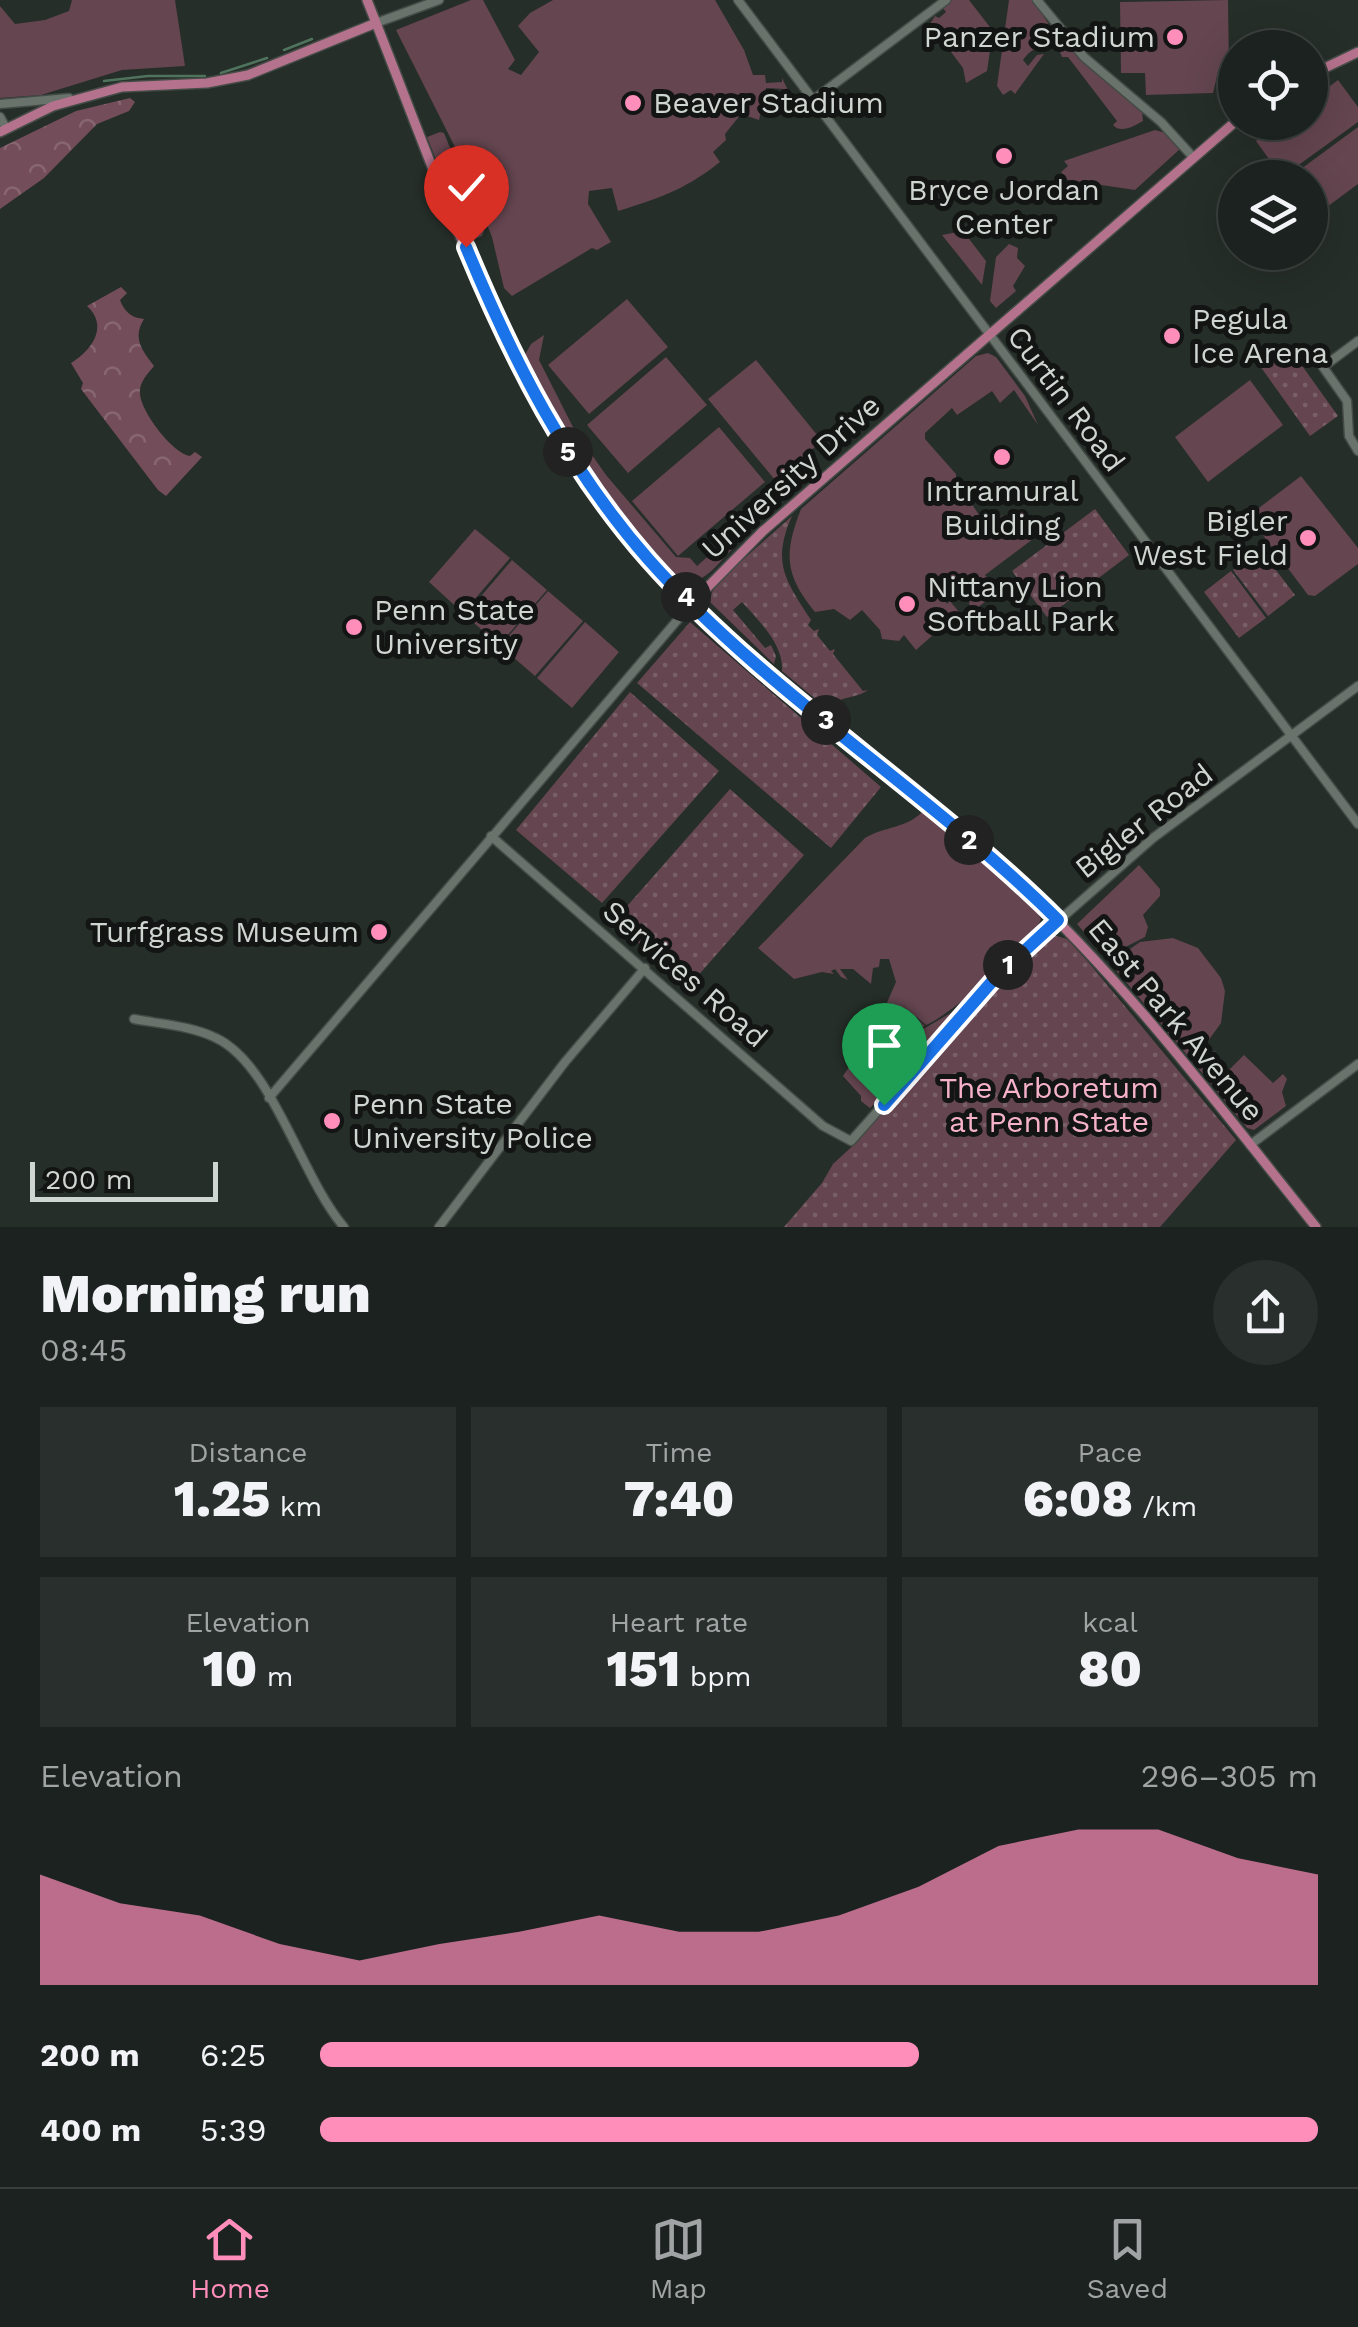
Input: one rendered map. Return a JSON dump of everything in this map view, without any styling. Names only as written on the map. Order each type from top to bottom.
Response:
[{"type":"main road","name":"East Park Avenue","points":[[367,0],[498,324],[566,448],[604,503],[647,558],[692,603],[1058,920],[1108,974],[1313,1226]]},
{"type":"main road","points":[[3,130],[78,97],[138,84],[232,79],[376,23]]},
{"type":"main road","points":[[1328,66],[1358,52]]},
{"type":"main road","name":"University Drive","points":[[692,603],[763,532],[1218,136]]},
{"type":"street","points":[[376,23],[439,0]]},
{"type":"street","name":"Curtin Road","points":[[738,0],[1358,824]]},
{"type":"street","points":[[813,100],[946,0]]},
{"type":"street","points":[[1038,0],[1084,58],[1161,122],[1193,157]]},
{"type":"street","points":[[0,104],[78,97]]},
{"type":"street","points":[[0,117],[3,130]]},
{"type":"street","points":[[1358,341],[1323,366],[1346,400],[1349,436],[1358,451]]},
{"type":"street","name":"University Drive","points":[[270,1098],[692,603]]},
{"type":"street","name":"Bigler Road","points":[[851,1140],[996,977],[1058,920],[1153,838],[1358,686]]},
{"type":"street","name":"Services Road","points":[[491,836],[822,1126],[851,1140]]},
{"type":"street","points":[[439,1227],[565,1062],[644,968]]},
{"type":"street","points":[[134,1019],[195,1030],[227,1043],[249,1062],[321,1195],[344,1227]]},
{"type":"street","points":[[1250,1145],[1358,1064]]},
{"type":"green space","points":[[72,0],[175,0],[185,66],[122,70],[41,95],[0,98],[0,6],[15,24],[45,20],[69,11]]},
{"type":"green space","name":"Beaver Stadium","points":[[471,0],[483,0],[515,60],[508,69],[521,75],[539,52],[518,26],[530,13],[553,0],[715,0],[744,50],[753,75],[765,75],[766,83],[782,82],[782,78],[788,90],[785,93],[785,89],[766,88],[759,120],[741,114],[725,134],[726,140],[713,152],[720,162],[675,190],[618,211],[612,188],[589,191],[588,204],[611,242],[597,250],[592,248],[512,296],[504,288],[492,237],[458,153],[396,30]]},
{"type":"green space","points":[[951,0],[969,0],[993,31],[987,71],[966,83],[963,68],[930,24],[935,16],[939,18],[946,12],[942,7]]},
{"type":"green space","points":[[1009,0],[1033,0],[1055,34],[1047,49],[1033,50],[1023,60],[1028,66],[1037,55],[1044,54],[1015,94],[1011,90],[1003,95],[997,86]]},
{"type":"green space","name":"Panzer Stadium","points":[[1228,0],[1228,30],[1218,30],[1218,72],[1213,93],[1146,95],[1145,73],[1121,73],[1120,2]]},
{"type":"green space","points":[[1064,47],[1070,48],[1142,111],[1143,121],[1132,127],[1116,128],[1113,125],[1117,121],[1068,57],[1062,57]]},
{"type":"green space","points":[[1338,80],[1358,107],[1358,122],[1305,160],[1270,160],[1257,140],[1328,140],[1328,88]]},
{"type":"green space","points":[[130,98],[135,102],[129,111],[97,124],[44,178],[0,209],[0,148],[76,111]]},
{"type":"green space","points":[[1358,127],[1358,184],[1328,206],[1328,160],[1313,160]]},
{"type":"green space","points":[[1155,130],[1166,133],[1180,149],[1135,190],[1068,180],[1061,172],[1068,166],[1064,161]]},
{"type":"green space","points":[[444,133],[484,231],[482,236],[469,241],[427,137]]},
{"type":"green space","points":[[963,231],[986,261],[982,285],[942,235]]},
{"type":"green space","points":[[1009,244],[1018,248],[1017,258],[1025,266],[1013,286],[1016,291],[996,308],[990,301],[996,257]]},
{"type":"green space","points":[[121,287],[127,293],[120,300],[124,307],[144,319],[139,338],[154,366],[140,390],[146,411],[175,448],[183,454],[190,456],[195,452],[202,457],[166,496],[81,389],[83,383],[71,363],[95,337],[97,322],[87,306]]},
{"type":"green space","points":[[627,299],[668,347],[589,414],[548,365]]},
{"type":"green space","points":[[544,335],[539,360],[574,429],[606,475],[676,557],[690,558],[697,566],[729,538],[735,546],[703,577],[679,581],[575,447],[523,358],[531,344]]},
{"type":"green space","points":[[1288,346],[1338,416],[1310,436],[1260,366]]},
{"type":"green space","points":[[988,353],[996,357],[1025,396],[1038,425],[1014,390],[1000,403],[992,391],[957,415],[952,408],[925,433],[925,439],[956,474],[956,480],[985,524],[990,526],[1003,515],[1009,522],[1022,512],[1037,536],[985,575],[992,584],[988,588],[993,596],[974,610],[955,580],[946,575],[934,578],[947,604],[950,601],[959,612],[916,650],[904,635],[899,641],[882,639],[880,630],[862,610],[850,620],[834,609],[815,612],[797,586],[790,563],[792,538],[801,509],[976,356]]},
{"type":"green space","points":[[666,357],[707,405],[628,473],[587,425]]},
{"type":"green space","points":[[756,360],[822,441],[775,480],[708,399]]},
{"type":"green space","points":[[1250,380],[1283,425],[1208,482],[1175,437]]},
{"type":"green space","points":[[719,427],[765,482],[678,556],[632,501]]},
{"type":"green space","name":"Bigler West Field","points":[[1301,476],[1358,548],[1358,564],[1315,596],[1308,595],[1250,518]]},
{"type":"green space","points":[[1095,509],[1129,555],[1047,617],[1012,571]]},
{"type":"green space","points":[[792,516],[782,559],[788,582],[811,620],[808,625],[814,631],[819,629],[817,635],[830,651],[835,649],[833,654],[863,691],[868,690],[830,707],[782,671],[775,643],[742,602],[733,610],[765,648],[771,645],[776,656],[774,664],[710,602],[721,579]]},
{"type":"green space","points":[[475,529],[510,558],[463,613],[429,582]]},
{"type":"green space","points":[[1260,549],[1295,595],[1268,616],[1233,570]]},
{"type":"green space","points":[[512,560],[547,590],[499,645],[465,615]]},
{"type":"green space","points":[[1231,571],[1266,618],[1239,638],[1204,592]]},
{"type":"green space","points":[[548,591],[583,621],[535,676],[500,646]]},
{"type":"green space","points":[[585,622],[619,652],[572,708],[537,678]]},
{"type":"green space","points":[[690,622],[881,787],[831,848],[637,683]]},
{"type":"green space","points":[[630,692],[719,771],[602,903],[516,830]]},
{"type":"green space","points":[[730,789],[804,855],[688,987],[614,921]]},
{"type":"green space","points":[[923,811],[1005,877],[1041,919],[1008,961],[938,1018],[926,1025],[900,1003],[925,1026],[912,1031],[886,1005],[896,982],[889,959],[880,959],[879,967],[873,968],[871,984],[853,969],[840,969],[848,980],[835,969],[831,971],[834,974],[822,972],[794,979],[758,948],[865,838],[910,821]]},
{"type":"green space","points":[[1139,865],[1160,889],[1160,896],[1143,915],[1148,927],[1145,937],[1106,957],[1077,924]]},
{"type":"green space","name":"The Arboretum at Penn State","points":[[1050,934],[1067,939],[1089,963],[1236,1140],[1160,1227],[784,1227],[833,1164],[857,1142],[989,989]]},
{"type":"green space","points":[[1173,938],[1198,948],[1221,978],[1225,991],[1221,1023],[1193,1062],[1110,963],[1140,942]]},
{"type":"green space","points":[[961,1007],[915,1061],[907,1063],[880,1039],[925,1028]]},
{"type":"green space","points":[[873,1040],[905,1065],[893,1086],[870,1108],[843,1076],[849,1067],[853,1073],[867,1068],[872,1074],[880,1053]]},
{"type":"green space","points":[[1216,1051],[1207,1062],[1221,1078],[1244,1055],[1273,1083],[1283,1074],[1287,1079],[1282,1092],[1286,1106],[1254,1130],[1247,1128],[1198,1068],[1200,1056]]},
{"type":"waterway","points":[[284,50],[312,39]]},
{"type":"waterway","points":[[221,73],[267,58]]},
{"type":"waterway","points":[[104,81],[205,76]]},
{"type":"place","name":"Panzer Stadium","points":[[1175,37]]},
{"type":"place","name":"Beaver Stadium","points":[[633,103]]},
{"type":"place","name":"Bryce Jordan Center","points":[[1004,156]]},
{"type":"place","name":"Pegula Ice Arena","points":[[1172,336]]},
{"type":"place","name":"Intramural Building","points":[[1002,457]]},
{"type":"place","name":"Bigler West Field","points":[[1308,538]]},
{"type":"place","name":"Nittany Lion Softball Park","points":[[907,604]]},
{"type":"place","name":"Penn State University","points":[[354,627]]},
{"type":"place","name":"Turfgrass Museum","points":[[379,932]]},
{"type":"place","name":"Penn State University Police","points":[[332,1121]]},
{"type":"route","points":[[466,247],[508,346],[546,417],[647,558],[755,661],[1058,920],[1008,964],[884,1105]]}]
